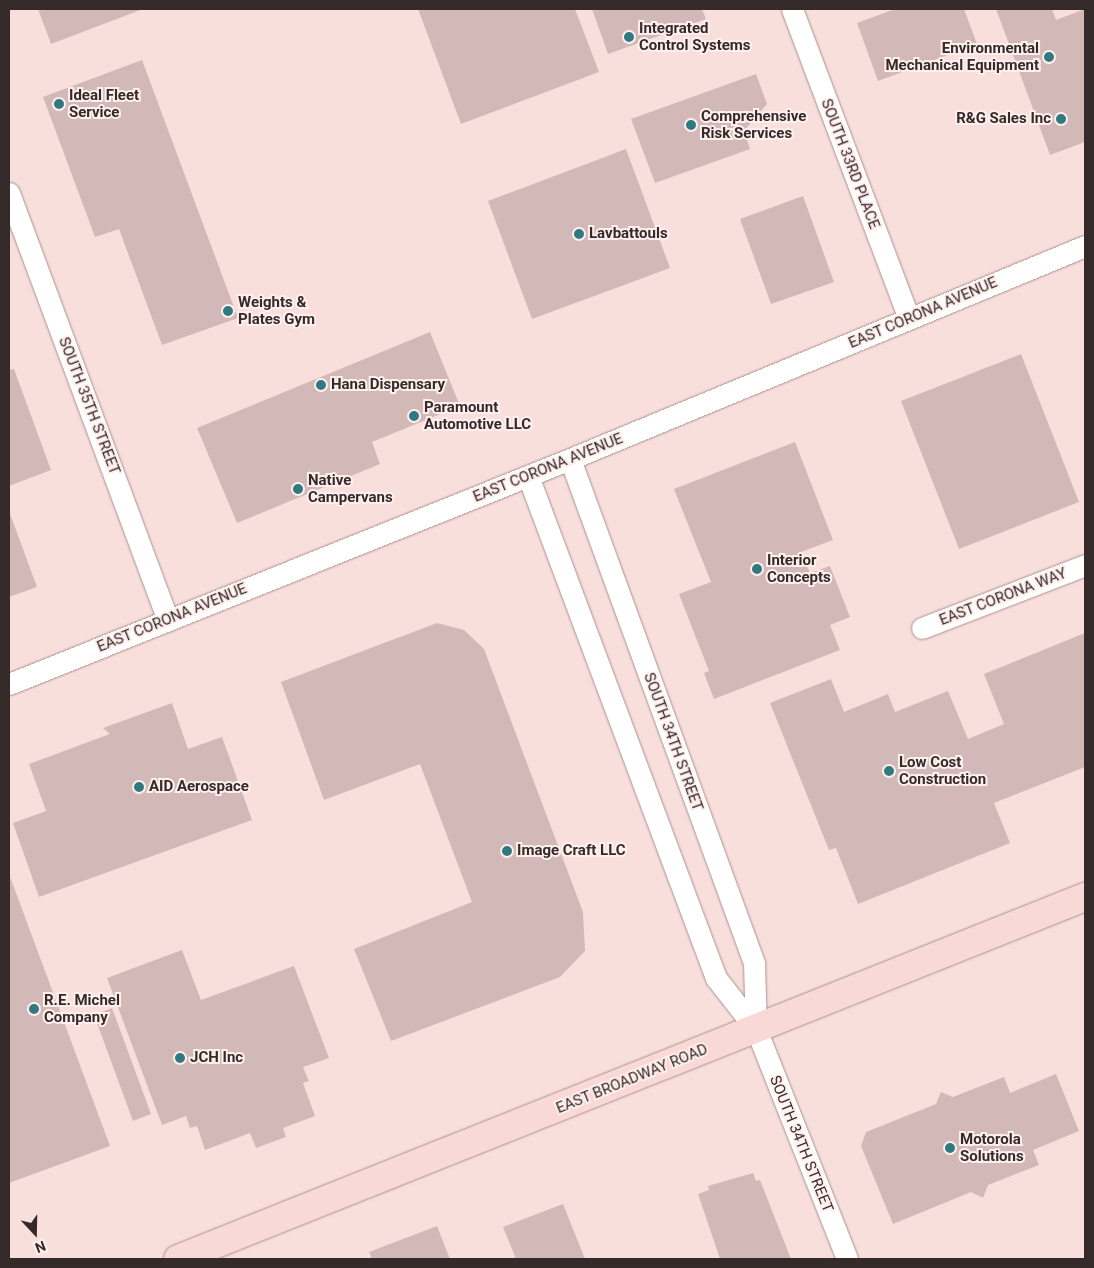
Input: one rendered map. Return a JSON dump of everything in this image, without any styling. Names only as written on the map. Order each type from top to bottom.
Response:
[{"type":"main road","name":"EAST BROADWAY ROAD","points":[[178,1259],[1085,897]]},
{"type":"street","name":"SOUTH 33RD PLACE","points":[[792,9],[909,319]]},
{"type":"street","name":"SOUTH 35TH STREET","points":[[9,193],[168,620]]},
{"type":"street","name":"EAST CORONA AVENUE","points":[[9,684],[570,460],[1085,246]]},
{"type":"street","name":"SOUTH 34TH STREET","points":[[570,460],[754,963],[756,1029]]},
{"type":"street","name":"SOUTH 34TH STREET","points":[[528,476],[716,978],[756,1029],[847,1259]]},
{"type":"street","name":"EAST CORONA WAY","points":[[922,628],[1085,565]]},
{"type":"building","points":[[38,9],[143,9],[51,44]]},
{"type":"building","points":[[418,9],[575,9],[599,72],[461,124]]},
{"type":"building","name":"Integrated Control Systems","points":[[592,9],[702,9],[706,19],[608,54]]},
{"type":"building","points":[[895,9],[964,9],[977,44],[878,81],[857,23]]},
{"type":"building","points":[[996,9],[1052,9],[1056,20],[1085,9],[1085,142],[1050,155]]},
{"type":"building","points":[[142,60],[238,318],[162,345],[119,229],[95,237],[43,97]]},
{"type":"building","name":"Comprehensive Risk Services","points":[[756,74],[767,104],[744,131],[750,149],[655,183],[631,119]]},
{"type":"building","name":"Lavbattouls","points":[[626,149],[670,268],[532,319],[488,201]]},
{"type":"building","points":[[803,196],[834,282],[771,304],[740,219]]},
{"type":"building","points":[[430,332],[460,406],[372,442],[380,464],[237,523],[197,428]]},
{"type":"building","points":[[1021,354],[1079,502],[959,549],[901,401]]},
{"type":"building","points":[[14,369],[51,470],[9,486],[9,370]]},
{"type":"building","name":"Interior Concepts","points":[[795,442],[833,540],[801,552],[810,573],[830,566],[850,617],[830,625],[840,650],[714,699],[704,673],[709,671],[679,594],[711,582],[674,489]]},
{"type":"building","points":[[9,511],[37,587],[9,597]]},
{"type":"building","name":"Image Craft LLC","points":[[437,623],[464,630],[484,649],[583,912],[585,951],[560,977],[391,1041],[354,949],[472,902],[420,764],[324,800],[281,682]]},
{"type":"building","name":"Low Cost Construction","points":[[1085,633],[1085,767],[994,803],[1010,843],[858,904],[836,848],[829,850],[770,703],[831,679],[844,712],[888,694],[895,712],[948,691],[968,739],[1004,724],[984,674]]},
{"type":"building","name":"AID Aerospace","points":[[172,703],[188,749],[222,737],[252,820],[39,897],[13,823],[46,811],[29,764],[110,734],[103,728]]},
{"type":"building","name":"R.E. Michel Company","points":[[9,874],[110,1146],[9,1183]]},
{"type":"building","points":[[182,950],[201,1000],[294,966],[329,1058],[303,1067],[309,1081],[303,1083],[315,1116],[283,1128],[286,1137],[256,1148],[250,1133],[205,1150],[197,1126],[190,1128],[186,1116],[162,1125],[107,978]]},
{"type":"building","points":[[112,1008],[151,1114],[133,1121],[94,1015]]},
{"type":"building","name":"Motorola Solutions","points":[[1056,1074],[1079,1131],[1033,1150],[1039,1165],[988,1185],[983,1198],[971,1192],[893,1224],[861,1146],[866,1132],[936,1104],[941,1092],[953,1097],[1004,1077],[1010,1093]]},
{"type":"building","points":[[753,1173],[756,1181],[760,1180],[791,1259],[720,1259],[698,1194],[709,1190],[708,1186]]},
{"type":"building","points":[[563,1204],[585,1259],[516,1259],[503,1227]]},
{"type":"building","points":[[437,1226],[450,1259],[372,1259],[369,1252]]},
{"type":"place","name":"Integrated Control Systems","points":[[629,37]]},
{"type":"place","name":"Environmental Mechanical Equipment","points":[[1049,57]]},
{"type":"place","name":"Ideal Fleet Service","points":[[59,104]]},
{"type":"place","name":"R&G Sales Inc","points":[[1061,119]]},
{"type":"place","name":"Comprehensive Risk Services","points":[[691,125]]},
{"type":"place","name":"Lavbattouls","points":[[579,234]]},
{"type":"place","name":"Weights & Plates Gym","points":[[228,311]]},
{"type":"place","name":"Hana Dispensary","points":[[321,385]]},
{"type":"place","name":"Paramount Automotive LLC","points":[[414,416]]},
{"type":"place","name":"Native Campervans","points":[[298,489]]},
{"type":"place","name":"Interior Concepts","points":[[757,569]]},
{"type":"place","name":"Low Cost Construction","points":[[889,771]]},
{"type":"place","name":"AID Aerospace","points":[[139,787]]},
{"type":"place","name":"Image Craft LLC","points":[[507,851]]},
{"type":"place","name":"R.E. Michel Company","points":[[34,1009]]},
{"type":"place","name":"JCH Inc","points":[[180,1058]]},
{"type":"place","name":"Motorola Solutions","points":[[950,1148]]}]
